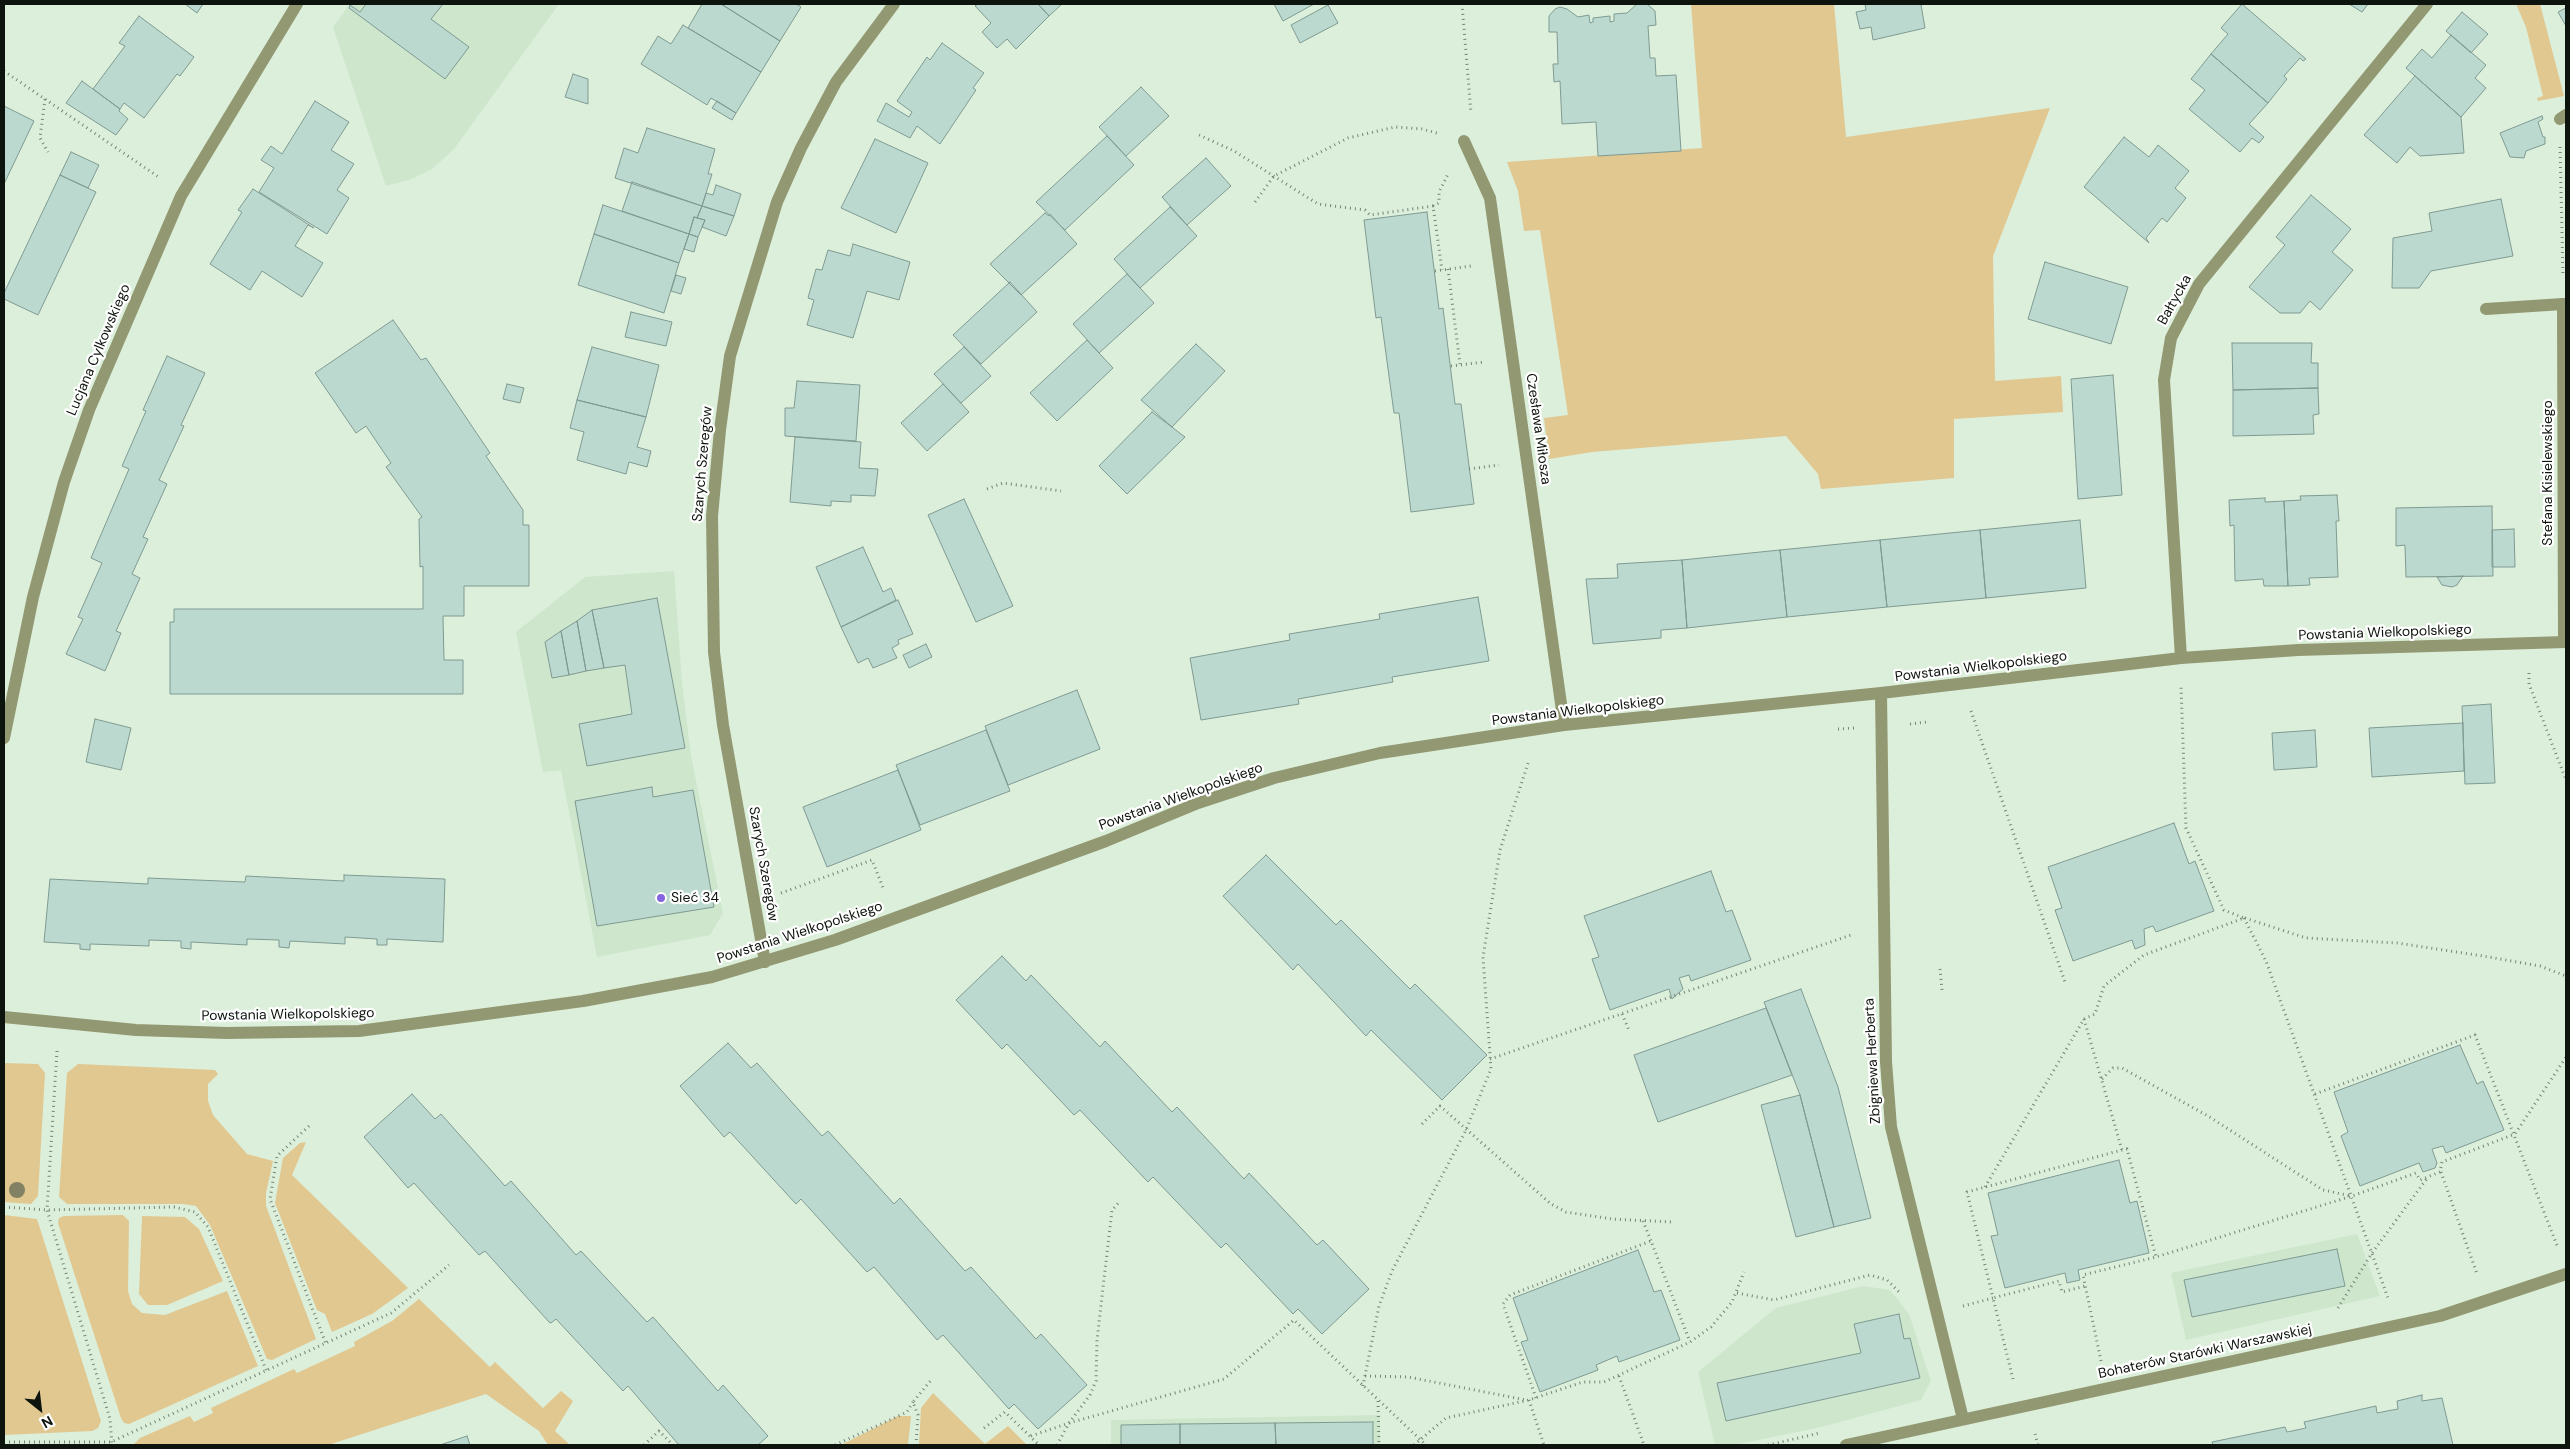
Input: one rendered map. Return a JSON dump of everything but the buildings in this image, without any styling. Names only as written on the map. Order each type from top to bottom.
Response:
[{"type":"street","name":"Lucjana Cylkowskiego","points":[[4,738],[36,588],[64,482],[89,410],[181,196],[297,4]]},
{"type":"street","name":"Szarych Szeregów","points":[[765,962],[723,725],[714,652],[712,516],[720,430],[730,356],[777,202],[801,148],[836,82],[894,4]]},
{"type":"street","name":"Bałtycka","points":[[2181,658],[2164,380],[2171,338],[2198,284],[2427,4]]},
{"type":"street","name":"Czesława Miłosza","points":[[1464,142],[1490,198],[1564,726]]},
{"type":"street","points":[[2486,309],[2565,304]]},
{"type":"street","name":"Stefana Kisielewskiego","points":[[2565,304],[2565,642]]},
{"type":"street","name":"Powstania Wielkopolskiego","points":[[4,1017],[136,1030],[227,1033],[359,1031],[583,1001],[712,977],[765,962],[835,940],[1106,841],[1198,803],[1274,778],[1380,753],[1564,726],[1881,693],[2181,658],[2298,650],[2565,642]]},
{"type":"street","name":"Zbigniewa Herberta","points":[[1881,693],[1886,1062],[1890,1118],[1963,1419]]},
{"type":"street","name":"Bohaterów Starówki Warszawskiej","points":[[1846,1445],[2440,1316],[2566,1274]]},
{"type":"path","points":[[1462,4],[1471,113]]},
{"type":"path","points":[[4,71],[160,178]]},
{"type":"path","points":[[45,99],[40,138],[48,152]]},
{"type":"path","points":[[2563,117],[2565,304]]},
{"type":"path","points":[[1255,202],[1274,176],[1348,138],[1395,127],[1422,128],[1464,142]]},
{"type":"path","points":[[1199,135],[1234,151],[1318,204],[1365,210],[1370,215],[1433,206],[1439,204],[1439,192]]},
{"type":"path","points":[[1433,206],[1442,270]]},
{"type":"path","points":[[1435,271],[1477,265]]},
{"type":"path","points":[[1448,270],[1460,364]]},
{"type":"path","points":[[1451,366],[1490,361]]},
{"type":"path","points":[[1469,469],[1506,464]]},
{"type":"path","points":[[987,489],[1003,483],[1061,491]]},
{"type":"path","points":[[2529,670],[2529,684],[2566,780]]},
{"type":"path","points":[[2182,700],[2186,828],[2224,910],[2306,938],[2397,943],[2540,966],[2566,976]]},
{"type":"path","points":[[1970,709],[2065,982]]},
{"type":"path","points":[[1363,1386],[1379,1306],[1392,1271],[1466,1130],[1491,1069],[1483,957],[1500,850],[1530,758]]},
{"type":"path","points":[[781,892],[872,860],[884,890]]},
{"type":"path","points":[[1985,1187],[2084,1019],[2095,1014],[2104,986],[2144,955],[2244,918]]},
{"type":"path","points":[[2244,918],[2266,961],[2391,1307]]},
{"type":"path","points":[[1490,1059],[1844,938]]},
{"type":"path","points":[[1940,969],[1942,990]]},
{"type":"path","points":[[1622,1014],[1629,1030]]},
{"type":"path","points":[[2084,1019],[2122,1150]]},
{"type":"path","points":[[2315,1094],[2475,1035],[2560,1253]]},
{"type":"path","points":[[57,1050],[46,1210],[110,1420],[112,1444]]},
{"type":"path","points":[[2475,1268],[2440,1172],[2442,1162],[2515,1134],[2566,1057]]},
{"type":"path","points":[[2102,1079],[2113,1068],[2122,1068],[2208,1116],[2323,1190],[2352,1196]]},
{"type":"path","points":[[1422,1124],[1440,1106],[1551,1204],[1566,1212],[1643,1221],[1673,1222]]},
{"type":"path","points":[[309,1126],[277,1156],[270,1199],[326,1344]]},
{"type":"path","points":[[2013,1380],[1967,1192],[2127,1149],[2156,1257]]},
{"type":"path","points":[[2102,1363],[2084,1275],[2156,1257],[2352,1196],[2416,1173],[2420,1180],[2440,1172]]},
{"type":"path","points":[[2334,1313],[2372,1253],[2429,1176]]},
{"type":"path","points":[[1057,1445],[1069,1422],[1090,1395],[1096,1382],[1096,1349],[1112,1210],[1120,1201]]},
{"type":"path","points":[[4,1207],[46,1210],[174,1207],[195,1212],[208,1227],[267,1372]]},
{"type":"path","points":[[1643,1221],[1690,1342]]},
{"type":"path","points":[[1536,1398],[1503,1304],[1510,1296],[1651,1241]]},
{"type":"path","points":[[4,1442],[112,1444],[391,1313],[449,1265]]},
{"type":"path","points":[[1414,1445],[1446,1418],[1529,1400],[1583,1382],[1604,1382],[1690,1342],[1711,1327],[1737,1293],[1744,1272]]},
{"type":"path","points":[[1737,1293],[1774,1300],[1870,1275],[1887,1280],[1915,1306],[1922,1318],[2059,1281],[2062,1292],[2085,1286]]},
{"type":"path","points":[[1031,1436],[1069,1422],[1224,1379],[1267,1340],[1294,1320],[1426,1445]]},
{"type":"path","points":[[1365,1376],[1408,1376],[1529,1400]]},
{"type":"path","points":[[1619,1376],[1644,1445]]},
{"type":"path","points":[[835,1445],[907,1412],[932,1379]]},
{"type":"path","points":[[1378,1400],[1379,1445]]},
{"type":"path","points":[[1529,1400],[1544,1445]]},
{"type":"path","points":[[913,1402],[918,1415],[916,1445]]},
{"type":"path","points":[[984,1428],[1005,1412],[1040,1445]]},
{"type":"path","points":[[644,1445],[659,1431],[673,1445]]},
{"type":"shaded area","points":[[350,4],[559,4],[454,149],[432,169],[409,180],[386,186],[333,27]]},
{"type":"shaded area","points":[[1691,4],[1834,4],[1846,137],[2050,108],[1993,256],[1995,381],[2061,376],[2063,412],[1954,419],[1954,478],[1821,489],[1818,474],[1786,436],[1592,452],[1549,459],[1544,418],[1568,415],[1540,230],[1524,231],[1518,191],[1507,162],[1702,148]]},
{"type":"shaded area","points":[[2516,4],[2540,4],[2564,96],[2538,101],[2537,98],[2543,96],[2526,27]]},
{"type":"shaded area","points":[[674,571],[682,683],[691,756],[723,913],[710,935],[597,957],[561,770],[543,772],[516,632],[585,577]]},
{"type":"shaded area","points":[[4,1063],[38,1064],[45,1073],[38,1196],[31,1204],[4,1202]]},
{"type":"shaded area","points":[[78,1064],[215,1070],[218,1074],[208,1084],[208,1101],[213,1115],[247,1154],[273,1161],[266,1193],[266,1206],[316,1339],[272,1360],[267,1359],[210,1225],[196,1206],[183,1204],[67,1204],[59,1197],[67,1073]]},
{"type":"shaded area","points":[[306,1142],[292,1175],[408,1288],[372,1314],[332,1332],[325,1314],[317,1310],[275,1203],[283,1158],[300,1143]]},
{"type":"shaded area","points":[[4,1215],[37,1219],[101,1421],[98,1428],[92,1431],[4,1435]]},
{"type":"shaded area","points":[[123,1215],[129,1221],[128,1291],[132,1304],[142,1313],[165,1315],[227,1291],[258,1366],[129,1424],[124,1423],[121,1418],[58,1223],[59,1218],[64,1216]]},
{"type":"shaded area","points":[[142,1216],[185,1217],[199,1229],[223,1281],[167,1305],[148,1305],[139,1294]]},
{"type":"shaded area","points":[[2357,1234],[2380,1296],[2186,1340],[2171,1273]]},
{"type":"shaded area","points":[[1863,1286],[1890,1290],[1909,1314],[1931,1381],[1921,1400],[1821,1427],[1734,1445],[1715,1445],[1698,1372],[1776,1308]]},
{"type":"shaded area","points":[[419,1299],[490,1367],[495,1362],[543,1408],[561,1391],[573,1401],[555,1431],[570,1445],[548,1445],[539,1431],[486,1394],[328,1445],[133,1445],[140,1438],[190,1416],[194,1422],[213,1413],[211,1408],[294,1369],[297,1373],[355,1346],[354,1342],[392,1321]]},
{"type":"shaded area","points":[[933,1393],[985,1444],[1008,1426],[1027,1445],[919,1445],[921,1408]]},
{"type":"shaded area","points":[[1380,1415],[1380,1445],[1111,1445],[1111,1420]]},
{"type":"shaded area","points":[[898,1416],[911,1416],[908,1445],[841,1445]]},
{"type":"place","name":"Sieć 34","points":[[661,898]]}]
